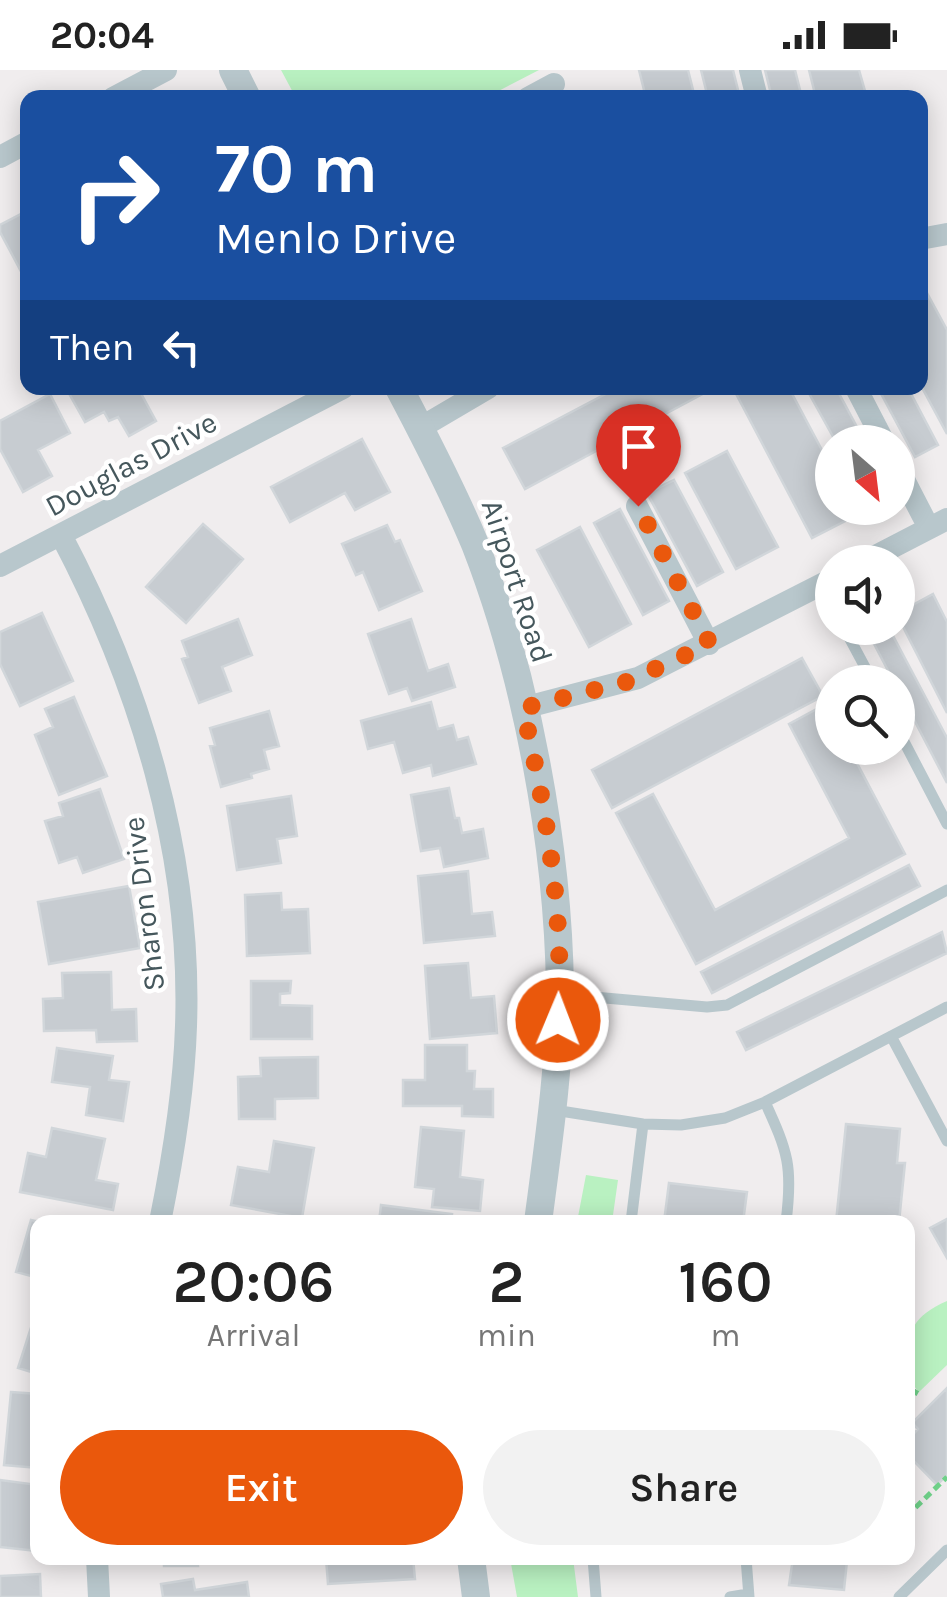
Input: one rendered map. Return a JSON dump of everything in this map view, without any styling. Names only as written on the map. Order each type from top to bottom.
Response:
[{"type":"street","points":[[128,90],[166,70]]},
{"type":"street","points":[[543,90],[554,84]]},
{"type":"street","name":"Douglas Drive","points":[[0,566],[330,395]]},
{"type":"street","name":"Airport Road","points":[[403,395],[475,546],[523,708],[548,842],[560,994],[539,1215]]},
{"type":"street","points":[[420,428],[476,395]]},
{"type":"street","points":[[860,395],[875,425]]},
{"type":"street","points":[[897,545],[938,524],[915,492]]},
{"type":"street","points":[[638,506],[710,644]]},
{"type":"street","name":"Sharon Drive","points":[[60,535],[100,611],[121,662],[160,789],[174,854],[186,972],[186,1025],[177,1124],[161,1215]]},
{"type":"street","points":[[523,708],[626,682],[710,644],[815,588]]},
{"type":"street","points":[[97,1565],[99,1597]]},
{"type":"street","points":[[471,1565],[476,1597]]},
{"type":"lane","points":[[915,763],[947,824]]},
{"type":"lane","points":[[560,994],[707,1007],[728,1005],[947,890]]},
{"type":"lane","points":[[551,1109],[643,1124],[704,1123],[765,1102],[947,1007]]},
{"type":"lane","points":[[891,1036],[947,1141]]},
{"type":"lane","points":[[765,1102],[783,1142],[790,1170],[787,1215]]},
{"type":"lane","points":[[632,1215],[643,1124]]},
{"type":"lane","points":[[899,1597],[947,1550]]},
{"type":"lane","points":[[594,1565],[596,1597]]},
{"type":"lane","points":[[730,1597],[749,1595],[747,1565]]},
{"type":"path","points":[[915,1394],[917,1390]]},
{"type":"path","points":[[915,1508],[947,1477]]},
{"type":"green space","points":[[281,70],[539,70],[500,90],[292,90]]},
{"type":"green space","points":[[586,1175],[618,1180],[613,1215],[578,1215]]},
{"type":"green space","points":[[947,1301],[947,1365],[919,1392],[915,1387],[915,1325]]},
{"type":"green space","points":[[511,1565],[574,1565],[578,1597],[517,1597]]},
{"type":"building","points":[[639,70],[688,70],[693,90],[644,90]]},
{"type":"building","points":[[701,70],[733,70],[738,90],[706,90]]},
{"type":"building","points":[[765,70],[795,70],[800,90],[770,90]]},
{"type":"building","points":[[809,70],[859,70],[865,90],[814,90]]},
{"type":"building","points":[[20,215],[20,270],[0,232],[0,225]]},
{"type":"building","points":[[928,295],[947,330],[947,434],[926,395]]},
{"type":"building","points":[[51,395],[70,433],[38,450],[52,476],[23,492],[0,449],[0,421]]},
{"type":"building","points":[[70,395],[142,395],[156,421],[129,436],[118,417],[109,421],[104,412],[85,422]]},
{"type":"building","points":[[604,395],[701,395],[525,489],[503,448]]},
{"type":"building","points":[[737,395],[793,395],[815,437],[815,525],[837,525],[812,538]]},
{"type":"building","points":[[810,395],[840,395],[856,425],[827,425]]},
{"type":"building","points":[[882,395],[912,395],[938,445],[915,457],[915,425],[898,425]]},
{"type":"building","points":[[362,439],[390,492],[355,510],[345,493],[290,522],[271,487]]},
{"type":"building","points":[[727,451],[778,547],[736,569],[685,473]]},
{"type":"building","points":[[674,480],[723,572],[697,586],[647,493]]},
{"type":"building","points":[[620,509],[669,601],[643,615],[594,523]]},
{"type":"building","points":[[203,524],[243,559],[186,623],[146,587]]},
{"type":"building","points":[[387,525],[395,542],[400,540],[422,591],[379,610],[363,572],[356,575],[342,544]]},
{"type":"building","points":[[580,527],[631,624],[589,647],[537,550]]},
{"type":"building","points":[[933,594],[947,622],[947,713],[912,645],[915,604]]},
{"type":"building","points":[[42,613],[73,681],[20,706],[0,664],[0,632]]},
{"type":"building","points":[[238,619],[252,655],[222,667],[231,691],[199,703],[182,659],[188,657],[182,641]]},
{"type":"building","points":[[411,619],[428,671],[448,664],[455,687],[412,701],[407,688],[389,694],[368,634]]},
{"type":"building","points":[[875,645],[898,645],[908,665],[885,665]]},
{"type":"building","points":[[802,658],[815,682],[815,700],[612,808],[592,770]]},
{"type":"building","points":[[915,677],[947,738],[947,783],[915,722]]},
{"type":"building","points":[[74,697],[107,776],[59,795],[35,735],[53,727],[45,709]]},
{"type":"building","points":[[431,702],[438,729],[453,725],[457,740],[468,737],[476,764],[433,776],[431,765],[403,773],[394,742],[368,749],[361,721]]},
{"type":"building","points":[[815,710],[815,765],[858,765],[905,854],[696,964],[616,813],[653,794],[715,910],[849,838],[789,724]]},
{"type":"building","points":[[269,711],[279,746],[264,750],[269,769],[221,787],[210,746],[215,745],[210,728]]},
{"type":"building","points":[[449,788],[462,833],[483,829],[488,858],[444,867],[440,848],[421,851],[411,795]]},
{"type":"building","points":[[100,789],[124,859],[83,873],[77,857],[59,863],[45,821],[63,816],[59,803]]},
{"type":"building","points":[[291,796],[297,836],[277,839],[281,863],[237,870],[227,806]]},
{"type":"building","points":[[909,865],[920,886],[712,993],[701,972]]},
{"type":"building","points":[[468,871],[472,914],[492,912],[495,936],[424,943],[418,876]]},
{"type":"building","points":[[129,886],[140,948],[49,964],[38,902]]},
{"type":"building","points":[[281,893],[282,910],[308,909],[310,953],[247,956],[245,895]]},
{"type":"building","points":[[942,932],[947,953],[746,1050],[737,1032]]},
{"type":"building","points":[[468,963],[471,998],[494,996],[497,1033],[430,1039],[425,966]]},
{"type":"building","points":[[111,972],[112,1010],[136,1009],[137,1041],[97,1042],[96,1030],[44,1031],[43,999],[63,998],[62,973]]},
{"type":"building","points":[[251,981],[291,981],[290,993],[280,994],[280,1005],[312,1006],[312,1039],[251,1039]]},
{"type":"building","points":[[425,1045],[467,1045],[467,1071],[475,1071],[474,1089],[493,1089],[493,1117],[462,1116],[462,1106],[403,1106],[403,1080],[425,1080]]},
{"type":"building","points":[[57,1048],[113,1056],[109,1080],[129,1082],[123,1121],[86,1115],[90,1087],[52,1082]]},
{"type":"building","points":[[318,1057],[318,1098],[275,1099],[275,1119],[239,1119],[238,1077],[261,1076],[260,1058]]},
{"type":"building","points":[[846,1124],[900,1129],[897,1163],[905,1163],[900,1215],[837,1215]]},
{"type":"building","points":[[421,1127],[464,1131],[460,1177],[483,1180],[480,1211],[432,1207],[434,1189],[415,1187]]},
{"type":"building","points":[[52,1128],[105,1139],[96,1180],[118,1184],[113,1210],[20,1192],[28,1153],[46,1157]]},
{"type":"building","points":[[274,1141],[314,1148],[303,1215],[231,1205],[238,1167],[269,1172]]},
{"type":"building","points":[[669,1183],[747,1192],[744,1215],[665,1215]]},
{"type":"building","points":[[381,1205],[452,1214],[452,1215],[380,1215]]},
{"type":"building","points":[[947,1219],[947,1258],[930,1228]]},
{"type":"building","points":[[30,1223],[30,1276],[16,1272]]},
{"type":"building","points":[[30,1331],[30,1372],[18,1368]]},
{"type":"building","points":[[947,1388],[947,1475],[937,1485],[915,1462],[915,1420]]},
{"type":"building","points":[[11,1392],[30,1393],[30,1467],[4,1465]]},
{"type":"building","points":[[0,1480],[30,1484],[30,1550],[0,1547]]},
{"type":"building","points":[[327,1565],[414,1565],[415,1579],[328,1584]]},
{"type":"building","points":[[792,1565],[847,1565],[844,1590],[789,1585]]},
{"type":"building","points":[[40,1574],[41,1597],[0,1597],[0,1576]]},
{"type":"building","points":[[193,1579],[195,1590],[247,1582],[249,1597],[163,1597],[161,1584]]},
{"type":"route","points":[[558,1020],[559,952],[552,872],[523,708],[626,682],[710,644],[638,506]]}]
